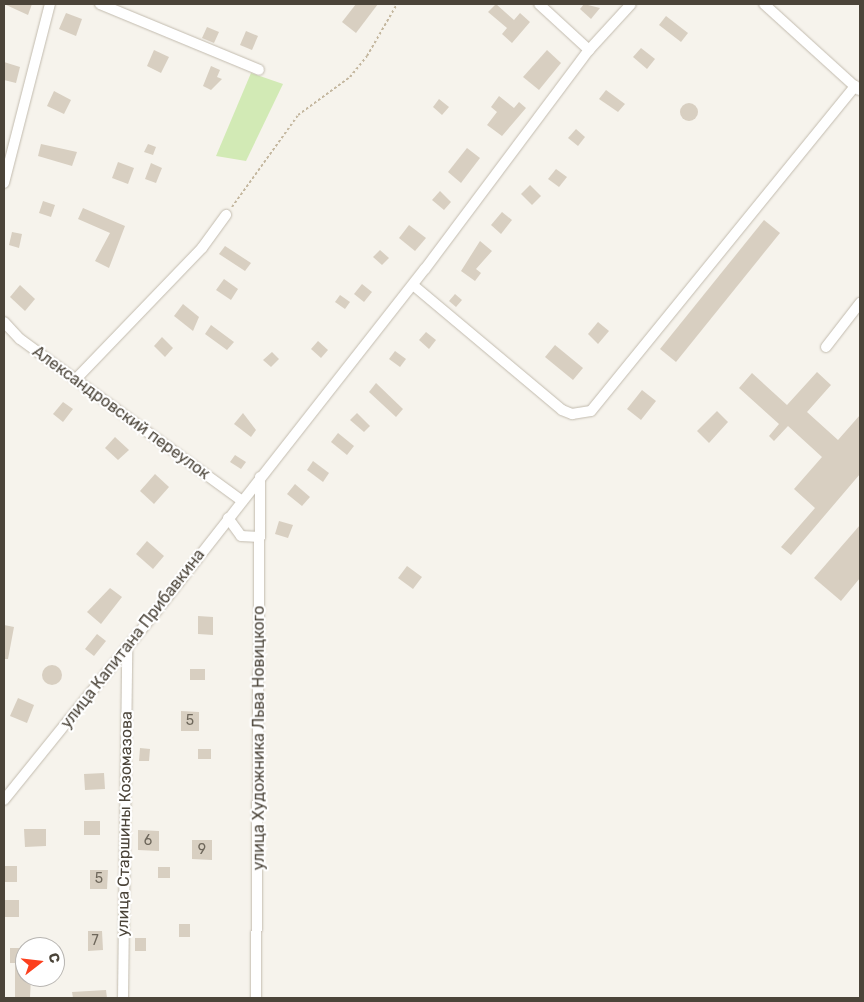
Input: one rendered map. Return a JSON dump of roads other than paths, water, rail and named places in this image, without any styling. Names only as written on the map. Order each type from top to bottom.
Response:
[{"type":"street","points":[[4,183],[50,4]]},
{"type":"street","points":[[100,4],[259,70]]},
{"type":"street","points":[[540,4],[589,50]]},
{"type":"street","name":"улица Капитана Прибавкина","points":[[4,800],[127,649],[260,477],[413,285],[589,50],[631,4]]},
{"type":"street","points":[[413,285],[562,410],[572,414],[592,411],[858,89],[764,4]]},
{"type":"street","points":[[75,380],[202,248],[226,215]]},
{"type":"street","points":[[826,346],[860,303]]},
{"type":"street","name":"Александровский переулок","points":[[4,322],[20,339],[242,501]]},
{"type":"street","name":"улица Художника Льва Новицкого","points":[[256,998],[260,477]]},
{"type":"street","points":[[228,518],[240,536],[260,537]]},
{"type":"street","name":"улица Старшины Козомазова","points":[[123,998],[127,649]]}]
